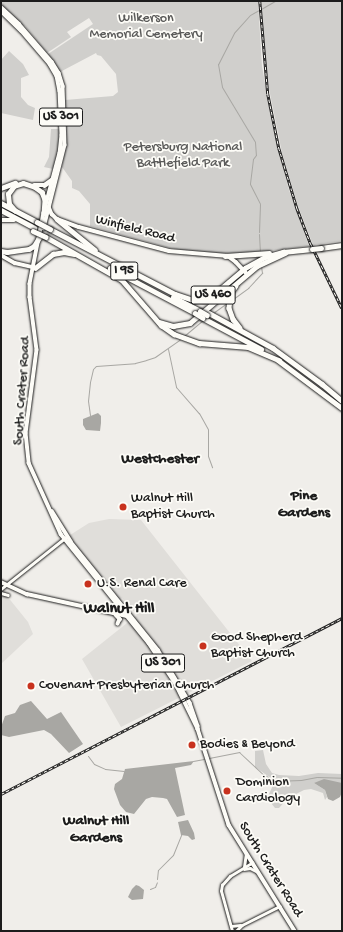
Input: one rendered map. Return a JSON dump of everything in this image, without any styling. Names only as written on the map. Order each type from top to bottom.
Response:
[{"type":"highway","points":[[1,188],[20,182],[40,186],[51,185],[54,178]]},
{"type":"highway","points":[[15,211],[9,204],[8,194],[14,186],[23,183],[36,187],[42,192],[45,200],[44,213]]},
{"type":"highway","name":"US 460","points":[[1,203],[48,233],[102,256],[176,295],[190,300],[205,299],[215,294],[243,270],[259,259],[275,254],[342,245]]},
{"type":"highway","points":[[1,206],[35,226]]},
{"type":"highway","points":[[1,210],[35,226]]},
{"type":"highway","name":"US 460","points":[[1,214],[14,220],[35,226],[90,261],[111,272],[126,283],[155,318],[170,326],[188,324],[261,263],[286,253]]},
{"type":"highway","points":[[57,219],[102,256]]},
{"type":"highway","points":[[1,220],[14,220]]},
{"type":"highway","name":"I 95","points":[[48,233],[201,310]]},
{"type":"highway","name":"I 95","points":[[48,233],[195,314],[206,315],[292,362],[342,401]]},
{"type":"highway","points":[[1,251],[7,252],[30,249],[34,246],[40,236]]},
{"type":"highway","points":[[34,268],[46,258],[60,253],[72,254],[90,261]]},
{"type":"highway","points":[[225,256],[275,254]]},
{"type":"highway","points":[[242,330],[233,319],[229,304],[232,291],[245,276]]},
{"type":"highway","points":[[176,295],[201,310],[206,315],[242,330],[264,342],[292,362]]},
{"type":"highway","name":"I 95","points":[[206,315],[279,360],[342,408]]},
{"type":"highway","points":[[155,318],[169,332],[189,341],[248,347],[279,360]]},
{"type":"main road","name":"South Crater Road","points":[[1,7],[46,58],[57,78],[60,91],[62,140],[54,178]]},
{"type":"main road","name":"South Crater Road","points":[[1,11],[8,16],[52,62],[60,76],[64,95],[65,142],[51,185],[44,213],[34,268],[32,294],[39,348],[29,423],[28,446],[37,477],[66,538],[119,606],[129,615]]},
{"type":"main road","name":"South Crater Road","points":[[34,268],[49,206],[51,185]]},
{"type":"main road","points":[[49,206],[52,214],[57,219]]},
{"type":"main road","name":"Winfield Road","points":[[57,219],[79,227],[169,251],[194,255],[225,256]]},
{"type":"main road","points":[[1,255],[15,263],[34,268]]},
{"type":"main road","points":[[225,256],[232,259],[243,270],[245,276]]},
{"type":"main road","name":"South Crater Road","points":[[66,538],[156,646],[178,681],[193,710],[226,818],[252,863],[295,931]]},
{"type":"main road","points":[[1,582],[27,594],[113,613],[129,615]]},
{"type":"main road","points":[[113,613],[119,611],[119,606]]},
{"type":"main road","points":[[113,613],[120,618],[118,624]]},
{"type":"street","points":[[1,589],[66,538]]},
{"type":"street","points":[[1,593],[8,596]]},
{"type":"street","points":[[243,868],[246,864],[246,853]]},
{"type":"street","points":[[232,931],[221,887],[225,880],[252,863]]},
{"type":"street","points":[[243,868],[249,868],[258,872]]},
{"type":"street","points":[[236,931],[242,925],[280,906]]},
{"type":"street","points":[[231,926],[242,925]]},
{"type":"shaded area","points":[[98,413],[101,416],[100,431],[86,430],[83,425],[83,419]]},
{"type":"shaded area","points":[[109,519],[141,520],[252,661],[121,727],[82,659],[137,615],[122,598],[119,600],[67,537],[89,523]]},
{"type":"shaded area","points":[[1,594],[7,596],[28,622],[33,634],[1,664]]},
{"type":"shaded area","points":[[31,701],[47,719],[61,712],[83,744],[69,753],[51,734],[44,730],[9,737],[1,735],[1,727],[5,716],[15,713],[20,705]]},
{"type":"shaded area","points":[[194,761],[191,765],[175,768],[185,815],[177,817],[167,799],[163,798],[152,797],[146,799],[134,814],[126,812],[120,805],[114,789],[115,784],[122,779],[125,769]]},
{"type":"shaded area","points":[[324,779],[342,783],[342,792],[340,797],[333,801],[328,799],[325,790],[314,783]]},
{"type":"shaded area","points":[[188,820],[194,833],[195,839],[192,840],[188,836],[181,835],[178,822]]},
{"type":"shaded area","points":[[136,885],[144,890],[143,899],[132,900],[128,897]]},
{"type":"green space","name":"Petersburg National Battlefield Park","points":[[1,1],[258,1],[262,66],[272,124],[289,190],[309,246],[253,253],[223,254],[195,252],[170,248],[90,226],[90,204],[79,191],[72,188],[72,181],[62,167],[67,139],[65,100],[113,96],[118,92],[116,74],[101,56],[97,55],[96,53],[60,72],[48,54],[93,24],[89,18],[67,32],[71,37],[47,53],[25,26],[19,24],[1,8]]},
{"type":"green space","name":"Petersburg National Battlefield Park","points":[[261,1],[342,1],[342,241],[313,245],[298,206],[282,153],[269,89],[264,58]]},
{"type":"green space","points":[[9,51],[23,64],[29,75],[21,78],[21,97],[28,105],[35,108],[33,120],[1,113],[1,60]]},
{"type":"green space","points":[[51,129],[60,130],[58,155],[53,169],[44,167],[49,157]]},
{"type":"green space","points":[[263,750],[266,764],[272,773],[279,775],[299,776],[318,773],[342,774],[342,783],[314,783],[325,790],[327,797],[325,800],[323,793],[311,789],[304,790],[288,798],[279,808],[275,808],[271,803],[269,794],[275,781],[255,767],[255,751]]},
{"type":"waterway","points":[[261,9],[275,1]]},
{"type":"waterway","points":[[259,10],[250,15],[234,33],[218,64],[222,87],[255,142],[256,155],[253,159],[250,184],[260,204],[259,232]]},
{"type":"waterway","points":[[259,234],[260,252]]},
{"type":"waterway","points":[[233,299],[248,288],[262,273],[261,266]]},
{"type":"waterway","points":[[213,313],[228,302]]},
{"type":"waterway","points":[[184,336],[203,320]]},
{"type":"waterway","points":[[90,415],[88,401],[90,382],[93,369],[96,366],[135,363],[146,360],[155,357],[181,339]]},
{"type":"waterway","points":[[168,349],[176,387],[199,413],[208,429],[208,456],[212,467]]},
{"type":"waterway","points":[[209,758],[239,752],[263,774],[274,781],[301,780],[317,777],[342,778]]},
{"type":"waterway","points":[[88,756],[94,764],[105,769],[124,771]]},
{"type":"waterway","points":[[193,761],[204,759]]},
{"type":"waterway","points":[[157,879],[158,870],[173,855],[181,835]]},
{"type":"waterway","points":[[150,889],[155,887],[157,882]]},
{"type":"railway","points":[[260,1],[268,94],[279,148],[297,208],[311,244],[342,308]]},
{"type":"railway","points":[[1,794],[342,618]]},
{"type":"place","name":"Walnut Hill Baptist Church","points":[[123,507]]},
{"type":"place","name":"U.S. Renal Care","points":[[88,584]]},
{"type":"place","name":"Good Shepherd Baptist Church","points":[[203,646]]},
{"type":"place","name":"Covenant Presbyterian Church","points":[[31,686]]},
{"type":"place","name":"Bodies & Beyond","points":[[192,745]]},
{"type":"place","name":"Dominion Cardiology","points":[[227,791]]},
{"type":"district","name":"Westchester","points":[[160,460]]},
{"type":"district","name":"Pine Gardens","points":[[304,504]]},
{"type":"district","name":"Walnut Hill","points":[[119,610]]},
{"type":"district","name":"Walnut Hill Gardens","points":[[96,830]]},
{"type":"park label","name":"Wilkerson Memorial Cemetery","points":[[146,28]]}]
